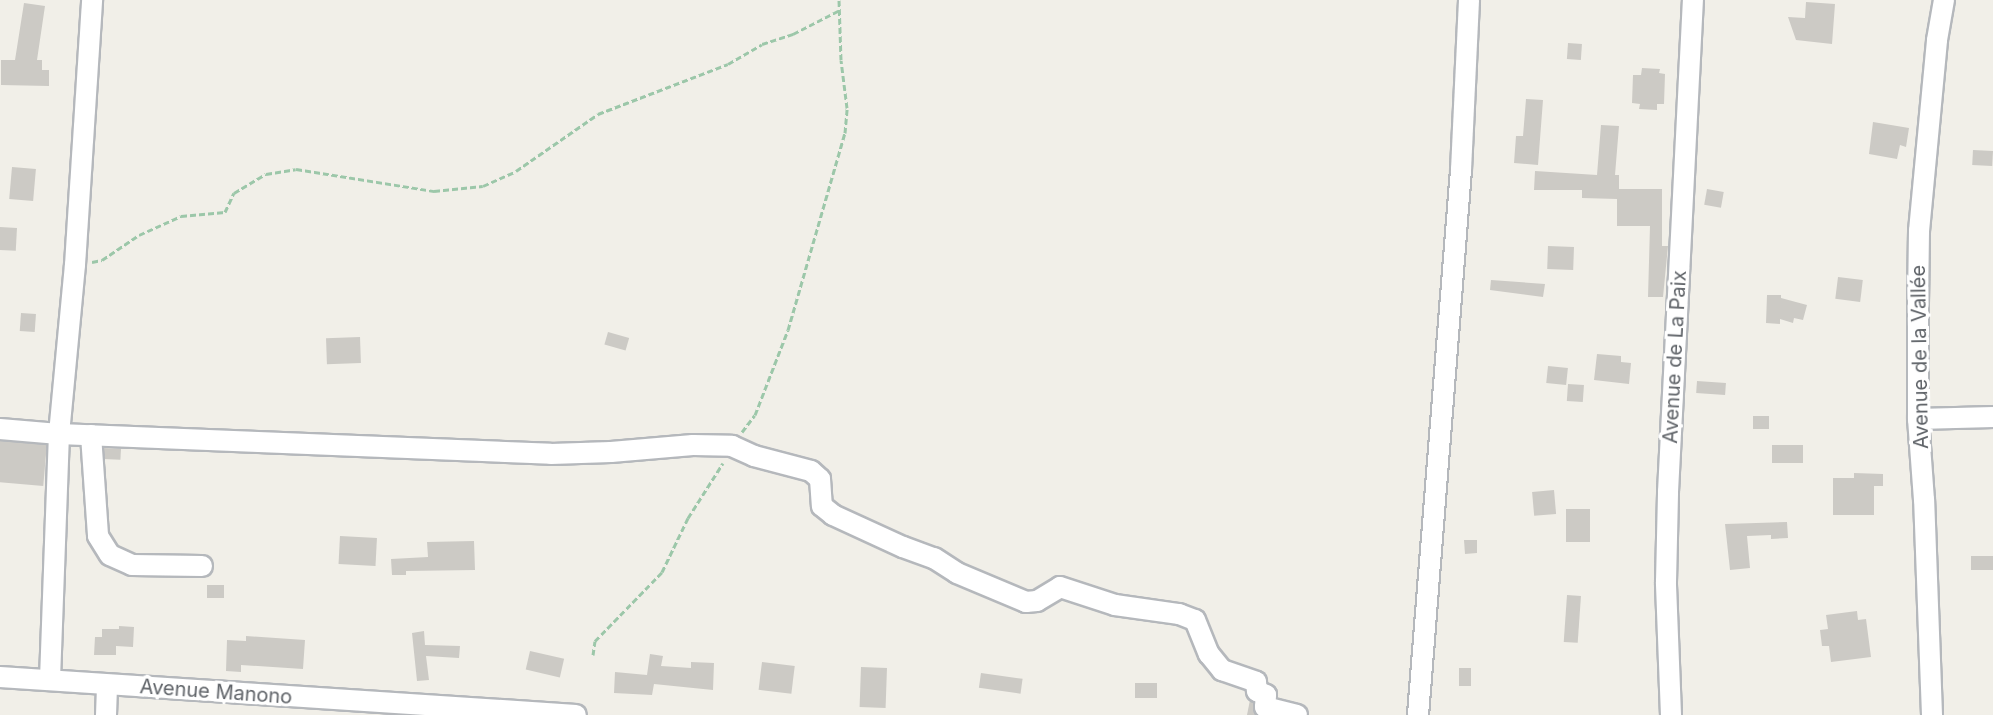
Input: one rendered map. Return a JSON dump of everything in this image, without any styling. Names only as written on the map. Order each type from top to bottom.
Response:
[{"type":"street","points":[[50,679],[59,434],[75,265],[92,0]]},
{"type":"street","points":[[1418,715],[1461,170],[1469,0]]},
{"type":"street","name":"Avenue de La Paix","points":[[1671,715],[1666,582],[1668,492],[1693,0]]},
{"type":"street","name":"Avenue de la Vallée","points":[[1932,715],[1924,500],[1918,419],[1920,231],[1937,40],[1944,0]]},
{"type":"street","points":[[1918,419],[1993,417]]},
{"type":"street","points":[[0,429],[59,434],[551,454],[693,445],[732,446],[754,456],[811,471],[820,478],[822,506],[833,515],[903,547],[934,558],[957,573],[1026,602],[1038,601],[1060,587],[1114,605],[1179,614],[1195,620],[1209,654],[1222,670],[1256,682],[1257,691],[1266,695],[1265,707],[1297,715]]},
{"type":"street","points":[[92,435],[98,536],[110,555],[132,565],[202,566]]},
{"type":"street","name":"Avenue Manono","points":[[0,677],[50,679],[414,710],[576,715]]},
{"type":"street","points":[[106,715],[107,684]]},
{"type":"path","points":[[593,655],[595,641],[662,572],[688,518],[717,475],[732,446],[755,415],[771,379],[788,330],[845,133],[847,108],[838,11],[839,0]]},
{"type":"path","points":[[75,265],[102,260],[139,235],[181,216],[225,212],[234,193],[266,174],[296,169],[346,175],[391,186],[434,191],[483,186],[516,171],[598,114],[728,64],[762,44],[793,34],[838,11]]},
{"type":"building","points":[[1806,2],[1835,4],[1832,44],[1796,40],[1788,17],[1805,18]]},
{"type":"building","points":[[24,3],[45,6],[37,60],[42,60],[42,70],[49,70],[49,86],[1,85],[1,60],[15,60]]},
{"type":"building","points":[[1568,43],[1582,44],[1581,60],[1567,59]]},
{"type":"building","points":[[1642,68],[1660,69],[1659,73],[1665,74],[1664,104],[1657,104],[1657,110],[1639,109],[1640,104],[1632,103],[1633,75],[1641,75]]},
{"type":"building","points":[[1526,99],[1543,100],[1538,165],[1514,163],[1516,136],[1523,136]]},
{"type":"building","points":[[1873,122],[1909,128],[1906,147],[1900,145],[1897,159],[1869,154]]},
{"type":"building","points":[[1601,125],[1619,126],[1615,175],[1619,175],[1619,189],[1662,189],[1662,246],[1668,246],[1663,297],[1648,297],[1650,226],[1617,226],[1617,199],[1582,198],[1582,190],[1534,190],[1535,171],[1597,175]]},
{"type":"building","points":[[1973,150],[1993,151],[1992,166],[1972,165]]},
{"type":"building","points":[[12,167],[36,169],[33,201],[9,199]]},
{"type":"building","points":[[1707,189],[1724,192],[1721,208],[1704,205]]},
{"type":"building","points":[[0,227],[17,228],[16,251],[0,250]]},
{"type":"building","points":[[1548,246],[1574,247],[1573,270],[1547,269]]},
{"type":"building","points":[[1838,277],[1863,280],[1860,302],[1835,299]]},
{"type":"building","points":[[1491,280],[1545,284],[1543,297],[1490,290]]},
{"type":"building","points":[[1767,295],[1781,295],[1781,298],[1807,305],[1803,320],[1794,318],[1793,323],[1780,319],[1780,324],[1766,323]]},
{"type":"building","points":[[21,313],[36,314],[35,332],[20,331]]},
{"type":"building","points":[[608,332],[629,338],[626,351],[604,344]]},
{"type":"building","points":[[360,337],[361,363],[327,364],[326,338]]},
{"type":"building","points":[[1597,354],[1621,356],[1621,362],[1631,363],[1629,384],[1594,380]]},
{"type":"building","points":[[1548,366],[1568,368],[1566,385],[1546,383]]},
{"type":"building","points":[[1697,381],[1726,383],[1725,395],[1696,393]]},
{"type":"building","points":[[1568,384],[1584,385],[1583,402],[1567,401]]},
{"type":"building","points":[[1753,416],[1769,416],[1769,429],[1753,429]]},
{"type":"building","points":[[0,441],[47,445],[43,486],[0,482]]},
{"type":"building","points":[[1772,445],[1803,445],[1803,463],[1772,463]]},
{"type":"building","points":[[104,448],[121,449],[120,460],[103,459]]},
{"type":"building","points":[[1854,473],[1883,474],[1883,486],[1874,486],[1874,515],[1833,515],[1833,478],[1854,478]]},
{"type":"building","points":[[1554,490],[1556,514],[1534,516],[1532,492]]},
{"type":"building","points":[[1566,509],[1590,509],[1590,542],[1566,542]]},
{"type":"building","points":[[1787,522],[1788,538],[1771,539],[1771,535],[1747,536],[1750,568],[1730,570],[1725,524]]},
{"type":"building","points":[[340,536],[377,538],[375,566],[339,564]]},
{"type":"building","points":[[1464,540],[1477,540],[1477,553],[1465,554]]},
{"type":"building","points":[[474,541],[475,570],[406,571],[406,575],[392,575],[391,559],[428,557],[427,542]]},
{"type":"building","points":[[1971,556],[1993,556],[1993,570],[1971,570]]},
{"type":"building","points":[[207,585],[224,585],[224,598],[207,598]]},
{"type":"building","points":[[1567,595],[1581,596],[1578,643],[1564,642]]},
{"type":"building","points":[[1857,611],[1858,620],[1866,619],[1871,657],[1831,662],[1829,646],[1822,646],[1820,630],[1828,629],[1826,615]]},
{"type":"building","points":[[119,626],[134,627],[133,647],[116,646],[116,655],[94,655],[95,637],[102,637],[102,629],[119,629]]},
{"type":"building","points":[[424,631],[425,645],[460,646],[459,658],[426,656],[429,680],[417,681],[412,633]]},
{"type":"building","points":[[246,636],[305,640],[303,669],[241,665],[241,672],[226,671],[227,640],[246,641]]},
{"type":"building","points":[[530,651],[564,659],[560,677],[526,670]]},
{"type":"building","points":[[650,654],[663,656],[661,666],[691,668],[691,662],[714,663],[713,690],[654,684],[652,695],[614,693],[615,672],[647,675]]},
{"type":"building","points":[[762,662],[795,666],[791,694],[759,690]]},
{"type":"building","points":[[861,667],[887,668],[886,708],[860,707]]},
{"type":"building","points":[[1459,668],[1471,668],[1471,686],[1459,686]]},
{"type":"building","points":[[981,673],[1023,679],[1021,694],[979,688]]},
{"type":"building","points":[[1135,683],[1157,683],[1157,698],[1135,698]]},
{"type":"building","points":[[1250,700],[1253,702],[1256,715],[1247,715]]}]
